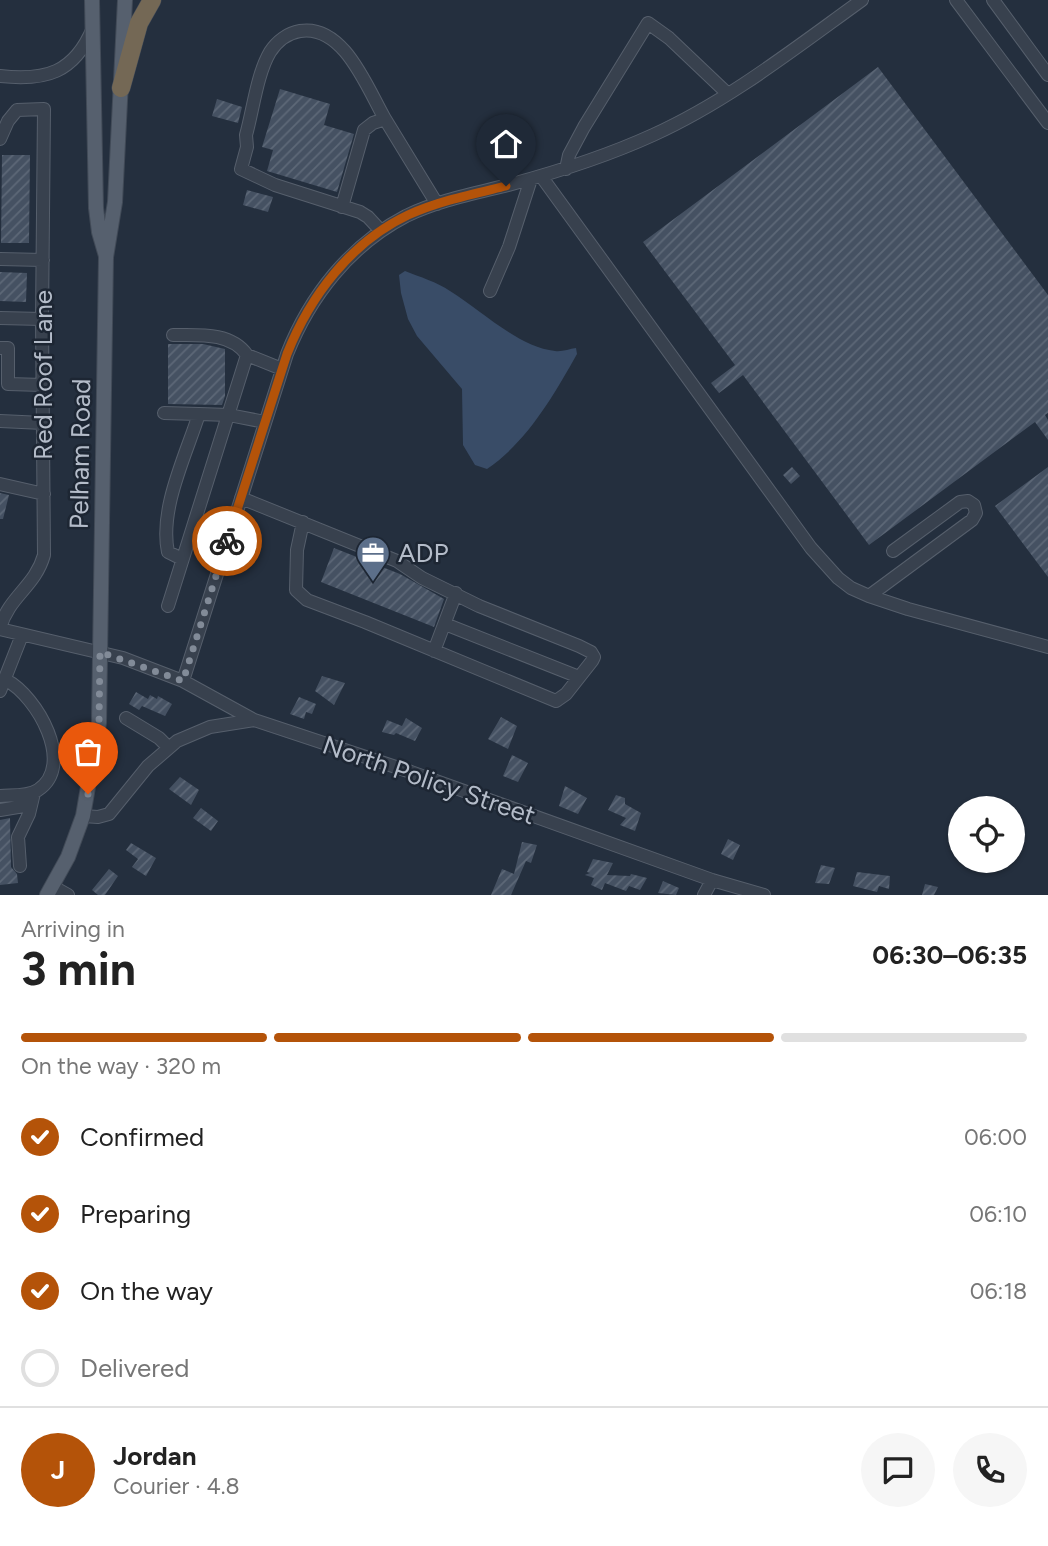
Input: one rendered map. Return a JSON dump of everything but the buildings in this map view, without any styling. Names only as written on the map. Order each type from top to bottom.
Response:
[{"type":"highway","points":[[121,88],[139,23],[152,0]]},
{"type":"main road","name":"Pelham Road","points":[[92,0],[96,208],[106,257]]},
{"type":"main road","name":"Pelham Road","points":[[49,890],[68,857],[83,816],[99,723],[106,257],[115,202],[125,0]]},
{"type":"street","points":[[183,681],[293,339],[318,295],[350,257],[381,231],[437,204],[566,169],[655,135],[728,94],[862,0]]},
{"type":"street","points":[[956,0],[1048,123]]},
{"type":"street","points":[[993,0],[1048,75]]},
{"type":"street","points":[[566,169],[569,155],[583,127],[648,23],[669,38],[728,94]]},
{"type":"street","points":[[0,76],[36,76],[59,71],[75,60],[93,28]]},
{"type":"street","points":[[381,231],[369,217],[275,186],[240,169],[247,148],[246,135],[269,54],[280,41],[295,33],[310,31],[325,34],[344,50],[437,204]]},
{"type":"street","name":"Red Roof Lane","points":[[0,139],[8,121],[17,110],[44,109],[42,319],[45,542],[38,573],[7,609],[0,629]]},
{"type":"street","points":[[342,206],[364,130],[385,118]]},
{"type":"street","points":[[490,291],[536,177]]},
{"type":"street","points":[[536,177],[811,548],[838,578],[851,588],[869,596],[908,609],[1048,647]]},
{"type":"street","points":[[0,259],[43,260]]},
{"type":"street","points":[[0,318],[42,319]]},
{"type":"street","points":[[173,335],[220,337],[242,348],[247,355],[282,369]]},
{"type":"street","points":[[0,348],[8,348],[8,384],[43,385]]},
{"type":"street","points":[[168,606],[247,355]]},
{"type":"street","points":[[164,413],[229,415],[265,422]]},
{"type":"street","points":[[183,559],[167,552],[166,523],[200,414]]},
{"type":"street","points":[[0,421],[43,423]]},
{"type":"street","points":[[0,484],[44,494]]},
{"type":"street","points":[[241,498],[303,523],[397,561],[422,578],[479,606],[565,639],[591,652],[594,657],[566,694],[556,701],[300,596],[296,590],[297,550],[303,523]]},
{"type":"street","points":[[869,596],[972,520],[976,513],[974,505],[968,501],[960,502],[893,551]]},
{"type":"street","points":[[434,651],[456,593]]},
{"type":"street","points":[[445,624],[579,677]]},
{"type":"street","name":"North Policy Street","points":[[0,629],[100,652],[183,681],[254,720],[411,772],[712,880],[764,895]]},
{"type":"street","points":[[20,866],[17,843],[32,799],[47,780],[53,755],[41,713],[21,691],[3,686],[22,635]]},
{"type":"street","points":[[127,718],[159,738],[168,747]]},
{"type":"street","points":[[83,816],[98,817],[109,814],[148,766],[168,747],[185,737],[209,727],[254,720]]},
{"type":"street","points":[[0,796],[32,799]]},
{"type":"street","points":[[0,810],[32,799]]},
{"type":"street","points":[[704,895],[712,880]]},
{"type":"street","points":[[49,890],[68,895]]},
{"type":"water","points":[[405,271],[445,288],[527,343],[555,351],[576,348],[577,354],[559,385],[527,432],[487,469],[475,465],[463,445],[462,389],[417,336],[408,319],[399,275]]},
{"type":"way so far","points":[[88,794],[99,723],[100,652],[183,681],[227,541]]},
{"type":"place","name":"ADP","points":[[373,583]]},
{"type":"route","points":[[227,541],[287,354],[300,326],[327,282],[364,244],[392,224],[437,204],[506,186]]}]
